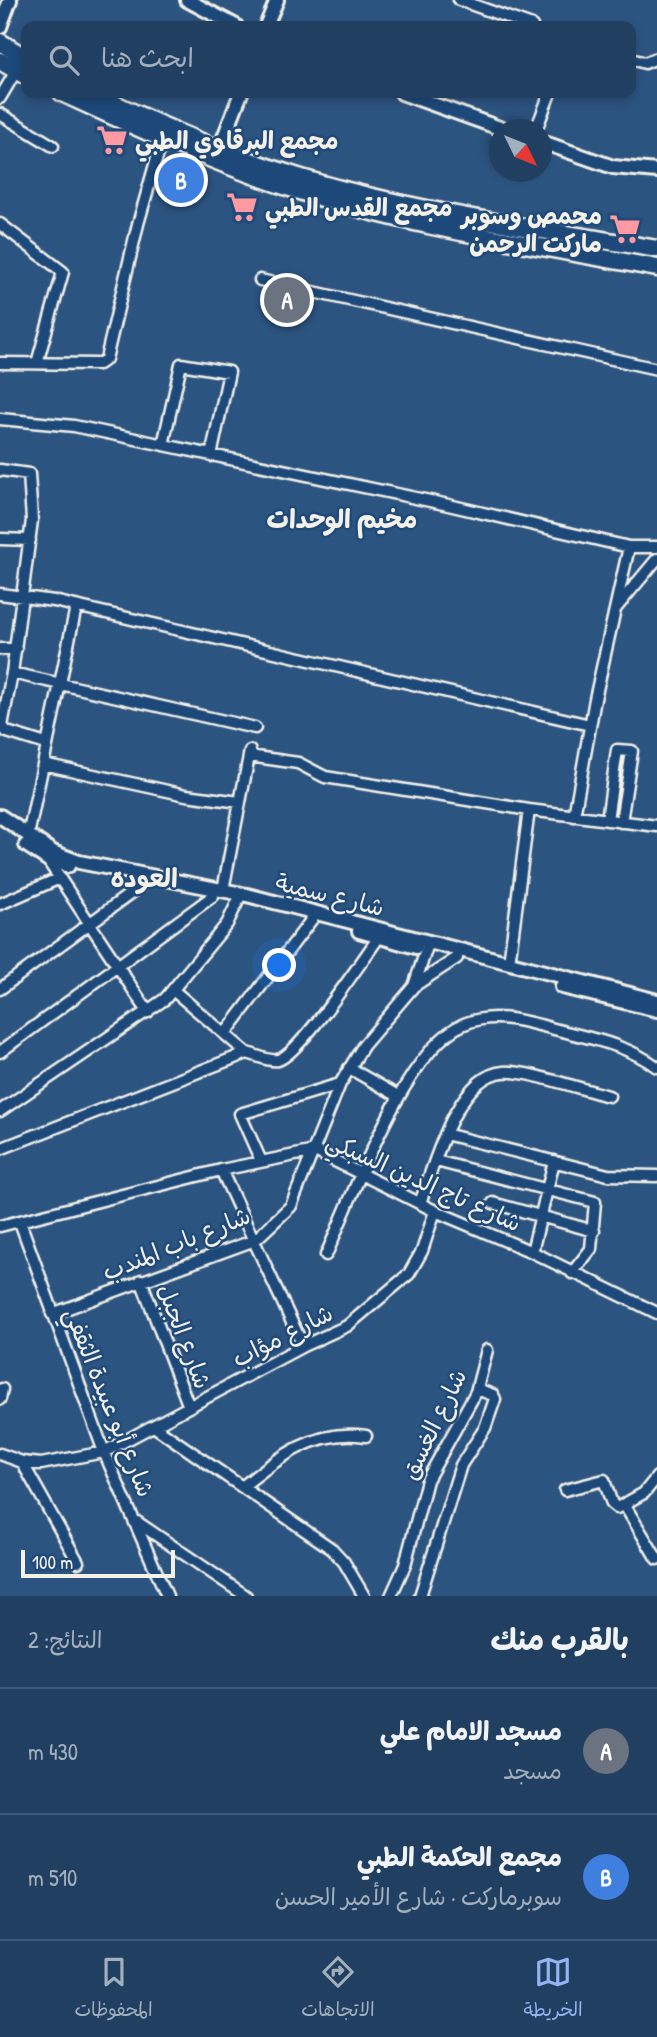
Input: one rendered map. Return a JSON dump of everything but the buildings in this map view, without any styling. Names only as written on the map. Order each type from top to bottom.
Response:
[{"type":"highway","points":[[0,42],[21,66]]},
{"type":"highway","points":[[0,61],[21,67]]},
{"type":"highway","points":[[73,98],[162,140],[293,190],[370,211],[657,268]]},
{"type":"highway","points":[[103,98],[141,117],[220,148],[344,190],[429,210],[657,249]]},
{"type":"street","points":[[0,27],[10,0]]},
{"type":"street","points":[[187,0],[227,21]]},
{"type":"street","points":[[268,21],[277,0]]},
{"type":"street","points":[[459,0],[485,4],[521,21]]},
{"type":"street","points":[[636,60],[645,63],[657,58]]},
{"type":"street","points":[[0,98],[21,71]]},
{"type":"street","points":[[220,148],[239,98]]},
{"type":"street","points":[[416,98],[489,124]]},
{"type":"street","points":[[540,119],[548,98]]},
{"type":"street","points":[[0,114],[53,146]]},
{"type":"street","points":[[0,363],[99,364],[106,359],[138,224],[162,140]]},
{"type":"street","points":[[552,146],[613,167],[657,171]]},
{"type":"street","points":[[0,224],[63,272],[37,363]]},
{"type":"street","points":[[260,280],[657,369]]},
{"type":"street","points":[[163,446],[181,364],[229,372],[211,456]]},
{"type":"street","points":[[0,419],[74,426],[444,504],[629,547],[657,547]]},
{"type":"street","points":[[0,470],[23,471],[30,476],[30,540],[16,649],[12,673],[4,692],[1,723],[5,730],[46,744]]},
{"type":"street","points":[[0,539],[30,540]]},
{"type":"street","points":[[574,816],[590,726],[629,547]]},
{"type":"street","points":[[614,611],[657,559]]},
{"type":"street","points":[[0,594],[23,595],[590,726]]},
{"type":"street","points":[[28,836],[76,607]]},
{"type":"street","points":[[0,649],[16,649]]},
{"type":"street","points":[[12,673],[60,686],[256,728]]},
{"type":"street","points":[[607,820],[617,750],[632,751],[621,821]]},
{"type":"street","points":[[0,1052],[218,893],[250,753],[298,763],[325,777],[529,810],[657,825]]},
{"type":"street","points":[[43,764],[186,795],[240,802]]},
{"type":"street","points":[[509,963],[529,810]]},
{"type":"street","name":"شارع سمية","points":[[0,816],[53,852],[79,862],[509,963],[657,1002]]},
{"type":"street","name":"شارع سمية","points":[[0,826],[47,859],[83,870],[145,883],[218,893],[238,901],[657,1010]]},
{"type":"street","points":[[47,859],[148,1012]]},
{"type":"street","points":[[0,904],[60,878]]},
{"type":"street","points":[[0,989],[145,883]]},
{"type":"street","points":[[0,1111],[148,1012],[174,990],[227,924],[238,901]]},
{"type":"street","points":[[225,1034],[312,919]]},
{"type":"street","points":[[174,990],[247,1053],[276,1060],[294,1050],[379,937]]},
{"type":"street","points":[[415,986],[426,950]]},
{"type":"street","points":[[415,986],[457,958]]},
{"type":"street","name":"شارع باب المندب","points":[[52,1314],[255,1240],[291,1206],[349,1068],[386,1017],[415,986]]},
{"type":"street","points":[[326,1255],[398,1096],[425,1059],[452,1030],[485,1019],[516,1019],[626,1048],[657,1067]]},
{"type":"street","points":[[0,1149],[247,1053]]},
{"type":"street","points":[[349,1068],[398,1096]]},
{"type":"street","points":[[420,1203],[445,1134],[476,1084],[502,1072],[609,1096]]},
{"type":"street","points":[[261,1161],[240,1114],[340,1084]]},
{"type":"street","points":[[445,1134],[608,1175],[657,1176]]},
{"type":"street","name":"شارع تاج الدين السبكي","points":[[0,1226],[221,1170],[315,1151],[435,1211],[532,1252],[657,1313]]},
{"type":"street","points":[[436,1161],[595,1202],[594,1231],[589,1255],[572,1273]]},
{"type":"street","points":[[532,1252],[554,1161]]},
{"type":"street","points":[[221,1170],[303,1346]]},
{"type":"street","points":[[493,1203],[594,1231]]},
{"type":"street","name":"شارع مؤاب","points":[[0,1454],[22,1462],[62,1462],[104,1452],[303,1346],[347,1326],[399,1285],[422,1251],[435,1211]]},
{"type":"street","name":"شارع أبو عبيدة الثقفي","points":[[20,1222],[104,1452],[167,1596]]},
{"type":"street","name":"شارع الجبل","points":[[141,1280],[189,1407]]},
{"type":"street","name":"شارع الغسق","points":[[391,1596],[405,1565],[427,1480],[477,1389],[487,1350]]},
{"type":"street","points":[[420,1596],[461,1465],[485,1428],[494,1404],[493,1395],[477,1389]]},
{"type":"street","points":[[155,1427],[339,1555],[364,1596]]},
{"type":"street","points":[[242,1487],[290,1450],[313,1440],[343,1434],[366,1436]]},
{"type":"street","points":[[22,1462],[78,1562]]},
{"type":"street","points":[[565,1490],[604,1480],[612,1504],[617,1508],[625,1506],[643,1493],[657,1477]]},
{"type":"street","points":[[625,1506],[657,1559]]},
{"type":"street","points":[[135,1521],[246,1596]]},
{"type":"place","name":"مجمع البرقاوي الطبي","points":[[112,140]]},
{"type":"place","name":"مجمع الحكمة الطبي","points":[[181,180]]},
{"type":"place","name":"مجمع القدس الطبي","points":[[242,207]]},
{"type":"place","name":"محمص وسوبر ماركت الرحمن","points":[[625,229]]},
{"type":"place","name":"مسجد الامام علي","points":[[287,300]]},
{"type":"district","name":"مخيم الوحدات","points":[[342,518]]},
{"type":"district","name":"العوده","points":[[144,877]]}]
